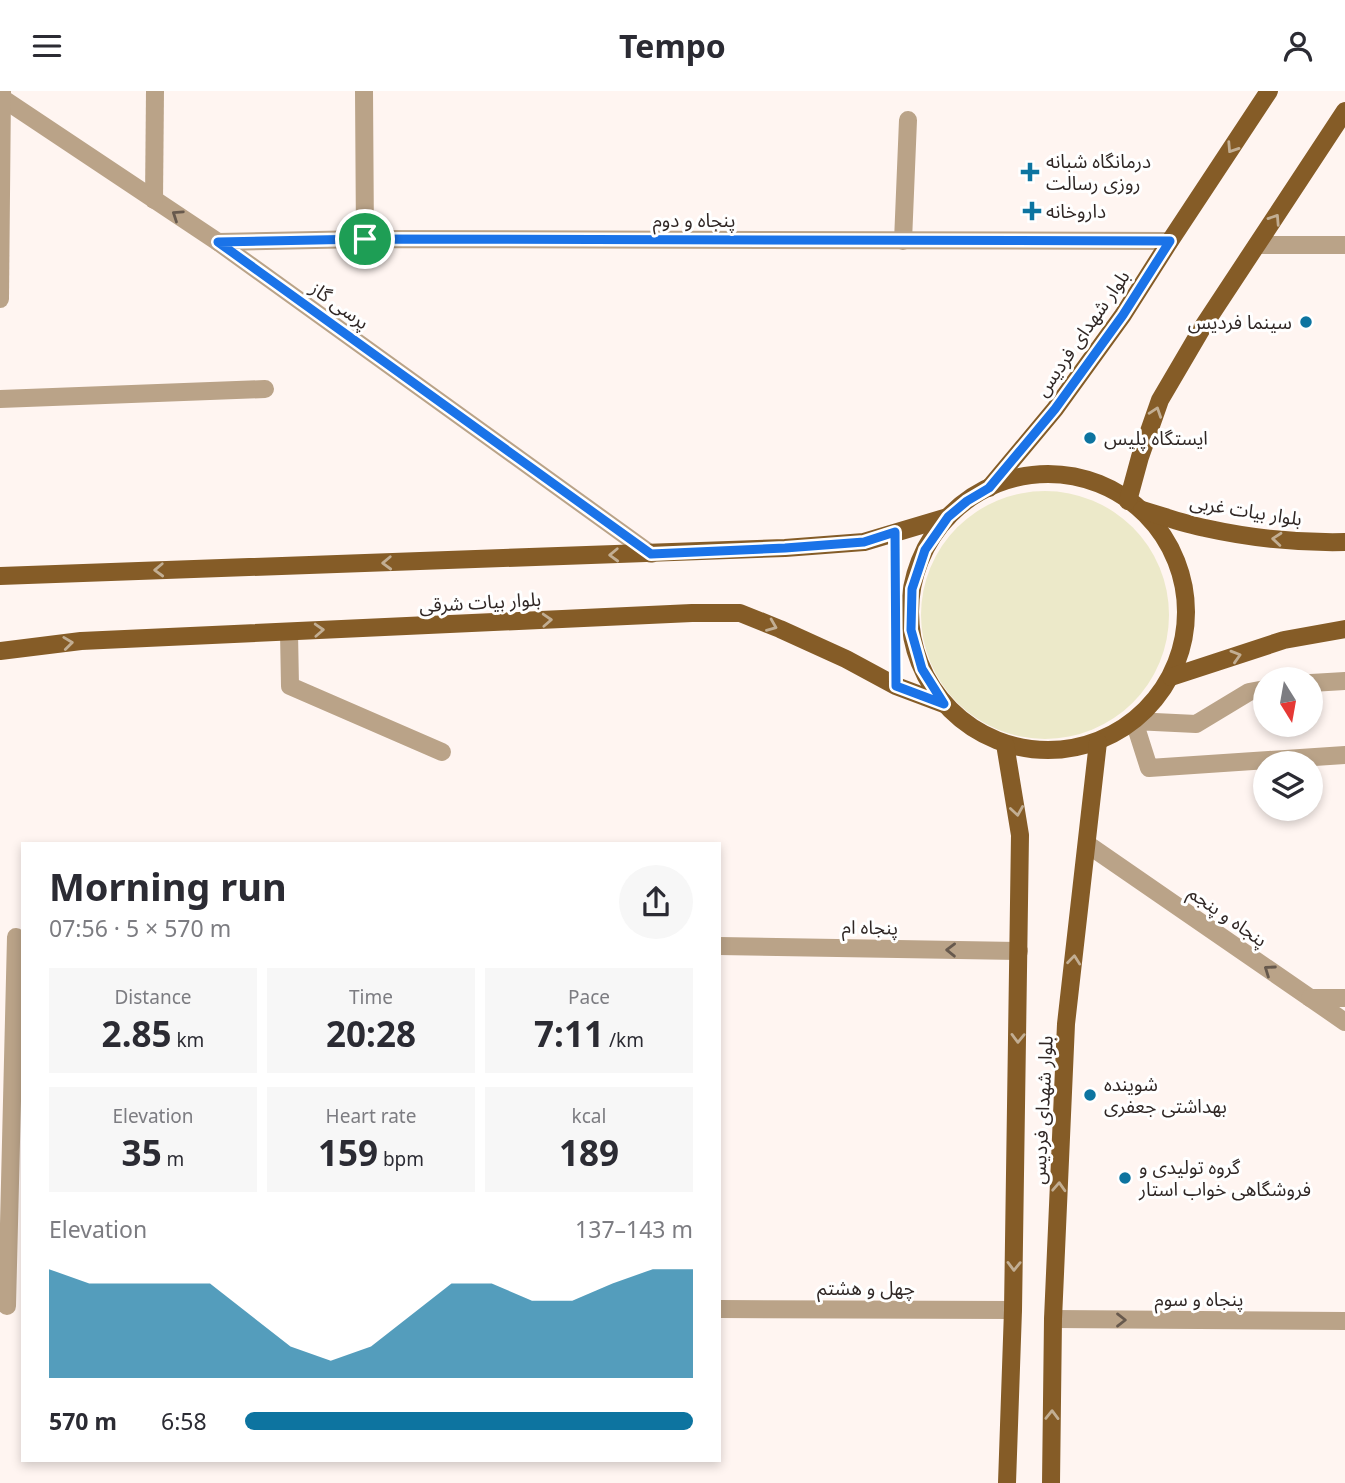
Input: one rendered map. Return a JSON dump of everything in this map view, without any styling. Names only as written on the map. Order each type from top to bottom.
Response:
[{"type":"main road","name":"بلوار شهدای فردیس","points":[[989,488],[1055,409],[1123,315],[1269,91]]},
{"type":"main road","points":[[1135,505],[1140,457],[1160,400],[1204,325],[1345,111]]},
{"type":"main road","points":[[1052,475],[1084,479],[1115,491],[1135,505],[1165,538],[1180,571],[1186,606],[1183,643],[1171,677],[1155,700],[1134,721],[1117,732],[1098,741],[1051,751],[1005,744],[971,728],[944,704],[922,669],[911,630],[912,589],[916,576],[925,550],[948,517],[989,488],[1020,478],[1052,475]]},
{"type":"main road","name":"بلوار بیات غربی","points":[[1135,505],[1203,528],[1264,537],[1345,543]]},
{"type":"main road","points":[[0,576],[785,548],[864,542],[948,517]]},
{"type":"main road","name":"بلوار بیات شرقی","points":[[0,651],[80,641],[740,613],[846,659],[896,686],[944,704]]},
{"type":"main road","points":[[1171,677],[1284,640],[1345,629]]},
{"type":"main road","name":"بلوار شهدای فردیس","points":[[1051,1483],[1053,1319],[1066,1024],[1098,741]]},
{"type":"main road","name":"بلوار شهدای فردیس","points":[[1005,744],[1020,835],[1013,1310],[1007,1483]]},
{"type":"street","points":[[154,199],[155,91]]},
{"type":"street","points":[[364,91],[365,239]]},
{"type":"street","points":[[0,299],[2,96]]},
{"type":"street","name":"پرسی گاز","points":[[2,96],[218,242],[651,554]]},
{"type":"street","points":[[903,241],[908,120]]},
{"type":"street","name":"پنجاه و دوم","points":[[218,242],[365,239],[1170,241]]},
{"type":"street","points":[[1257,245],[1345,245]]},
{"type":"street","points":[[0,399],[265,389]]},
{"type":"street","points":[[289,632],[290,686],[442,752]]},
{"type":"street","points":[[1323,682],[1345,681]]},
{"type":"street","points":[[1253,691],[1196,725],[1134,721],[1149,768],[1345,755]]},
{"type":"street","name":"پنجاه و پنجم","points":[[1087,844],[1345,1022]]},
{"type":"street","points":[[10,1306],[13,936]]},
{"type":"street","name":"پنجاه ام","points":[[721,946],[1019,951]]},
{"type":"street","points":[[1310,998],[1345,998]]},
{"type":"street","name":"چهل و هشتم","points":[[721,1309],[1013,1310]]},
{"type":"street","name":"پنجاه و سوم","points":[[1053,1319],[1345,1321]]},
{"type":"path","points":[[895,532],[896,686]]},
{"type":"shaded area","points":[[1045,491],[1081,497],[1103,506],[1123,519],[1141,537],[1154,557],[1163,579],[1169,615],[1163,651],[1154,673],[1141,693],[1123,711],[1103,724],[1081,733],[1045,739],[1009,733],[987,724],[967,711],[949,693],[936,673],[927,651],[921,615],[927,579],[936,557],[949,537],[967,519],[987,506],[1009,497]]},
{"type":"place","name":"درمانگاه شبانه روزی رسالت","points":[[1030,172]]},
{"type":"place","name":"داروخانه","points":[[1032,211]]},
{"type":"place","name":"سینما فردیس","points":[[1306,322]]},
{"type":"place","name":"ایستگاه پلیس","points":[[1090,438]]},
{"type":"place","name":"شوینده بهداشتی جعفری","points":[[1090,1095]]},
{"type":"place","name":"گروه تولیدی و فروشگاهی خواب استار","points":[[1125,1178]]},
{"type":"route","points":[[365,239],[1170,241],[1123,315],[1055,409],[989,488],[948,517],[925,550],[912,589],[911,630],[922,669],[944,704],[896,686],[895,532],[864,542],[651,554],[218,242],[365,239]]}]
